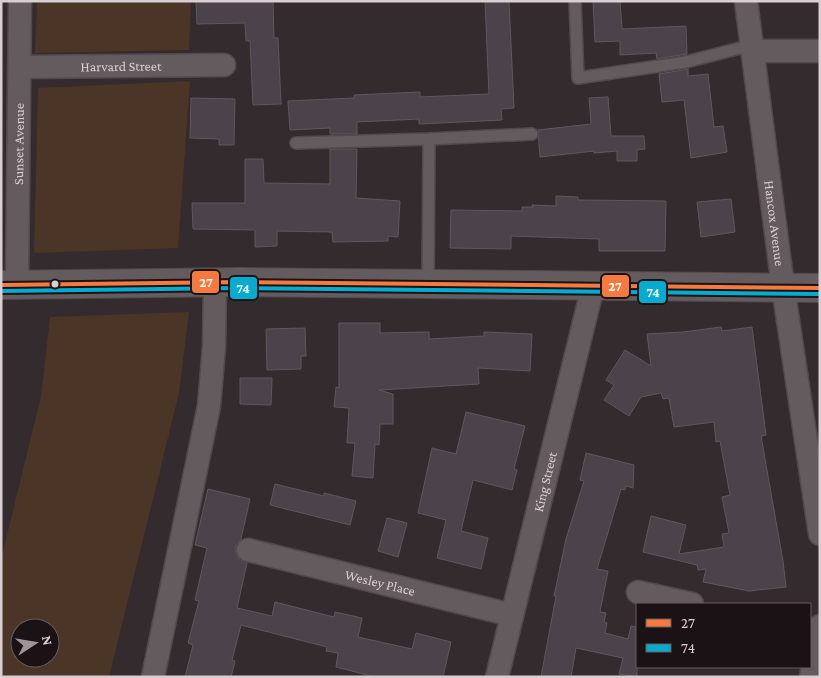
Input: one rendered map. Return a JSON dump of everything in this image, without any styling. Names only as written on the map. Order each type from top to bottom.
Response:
[{"type":"street","name":"Sunset Avenue","points":[[9,285],[20,67],[20,1]]},
{"type":"street","name":"Hancox Avenue","points":[[746,1],[783,287],[820,534]]},
{"type":"street","points":[[752,48],[820,51]]},
{"type":"street","name":"Harvard Street","points":[[20,67],[224,65]]},
{"type":"street","points":[[9,285],[216,283],[820,288]]},
{"type":"street","points":[[154,677],[209,406],[214,347],[216,283]]},
{"type":"street","name":"King Street","points":[[497,677],[594,286]]},
{"type":"street","name":"Wesley Place","points":[[248,550],[512,615]]},
{"type":"street","points":[[638,592],[688,603]]},
{"type":"street","points":[[811,677],[820,626]]},
{"type":"lane","points":[[575,1],[578,78],[686,62],[752,48]]},
{"type":"lane","points":[[296,143],[532,134]]},
{"type":"lane","points":[[428,284],[429,139]]},
{"type":"shaded area","points":[[37,1],[191,1],[189,50],[35,53]]},
{"type":"shaded area","points":[[190,81],[178,248],[34,253],[38,88]]},
{"type":"shaded area","points":[[189,312],[179,393],[109,677],[1,677],[1,559],[41,397],[50,317]]},
{"type":"building","points":[[196,1],[273,1],[274,38],[278,38],[281,104],[253,105],[250,41],[246,41],[245,23],[197,24]]},
{"type":"building","points":[[485,1],[509,1],[514,108],[501,109],[502,120],[419,124],[419,119],[357,122],[357,134],[330,134],[330,128],[290,130],[288,101],[420,92],[420,97],[489,94]]},
{"type":"building","points":[[593,1],[620,1],[622,29],[686,26],[687,54],[657,59],[656,53],[620,55],[620,41],[595,42]]},
{"type":"building","points":[[688,69],[688,76],[708,74],[714,127],[723,126],[727,152],[691,158],[684,100],[662,102],[659,74]]},
{"type":"building","points":[[608,97],[611,136],[644,136],[645,149],[637,150],[637,161],[617,161],[617,151],[594,153],[594,151],[540,157],[538,130],[591,124],[589,98]]},
{"type":"building","points":[[191,98],[235,99],[234,145],[219,145],[219,139],[190,138]]},
{"type":"building","points":[[330,149],[357,149],[356,198],[400,201],[398,237],[388,236],[388,241],[333,242],[332,232],[277,231],[277,246],[255,247],[255,230],[193,229],[192,203],[245,203],[245,159],[263,159],[264,183],[330,184]]},
{"type":"building","points":[[556,196],[578,197],[578,200],[666,201],[665,251],[599,251],[599,239],[511,236],[511,249],[450,248],[451,210],[522,211],[522,207],[533,207],[532,205],[556,206]]},
{"type":"building","points":[[731,199],[735,232],[701,237],[697,202]]},
{"type":"building","points":[[339,323],[380,323],[380,333],[429,332],[429,339],[484,336],[484,332],[532,334],[530,371],[478,368],[479,384],[379,390],[393,394],[393,424],[380,424],[379,445],[375,444],[373,478],[352,476],[355,443],[347,443],[349,408],[334,407],[336,387],[339,388]]},
{"type":"building","points":[[721,327],[722,331],[752,327],[766,435],[761,436],[786,587],[749,591],[703,582],[706,569],[698,570],[697,565],[643,552],[651,516],[686,525],[679,554],[724,547],[722,534],[729,533],[722,497],[730,495],[720,441],[716,442],[714,422],[674,427],[669,398],[663,399],[661,393],[641,397],[629,416],[604,400],[614,385],[606,380],[625,350],[651,366],[647,334]]},
{"type":"building","points":[[305,328],[306,356],[301,356],[301,369],[267,370],[266,329]]},
{"type":"building","points":[[240,378],[272,378],[271,405],[240,404]]},
{"type":"building","points":[[466,412],[525,426],[514,469],[517,470],[512,490],[473,480],[461,531],[488,538],[481,569],[437,558],[446,520],[418,513],[432,448],[456,454]]},
{"type":"building","points":[[586,453],[634,465],[633,488],[626,486],[625,490],[621,489],[597,569],[608,571],[600,612],[606,613],[604,622],[607,623],[605,633],[628,639],[631,626],[636,627],[637,677],[619,674],[623,658],[576,648],[571,677],[541,677],[556,596],[554,596],[566,539],[584,481],[580,480]]},
{"type":"building","points":[[275,484],[324,496],[324,493],[356,501],[350,525],[270,505]]},
{"type":"building","points":[[208,489],[250,499],[241,539],[235,547],[239,559],[247,563],[237,608],[272,616],[275,602],[334,617],[335,612],[362,618],[358,637],[412,649],[416,633],[451,642],[443,677],[375,677],[336,667],[338,653],[326,651],[327,647],[241,625],[232,660],[235,661],[231,677],[185,677],[193,645],[188,643],[199,601],[195,600],[207,548],[195,545]]},
{"type":"building","points":[[387,518],[407,523],[398,557],[378,551]]},
{"type":"transit line","name":"27","points":[[1,285],[241,282],[820,288]]},
{"type":"transit line","name":"74","points":[[1,291],[241,288],[820,294]]}]
